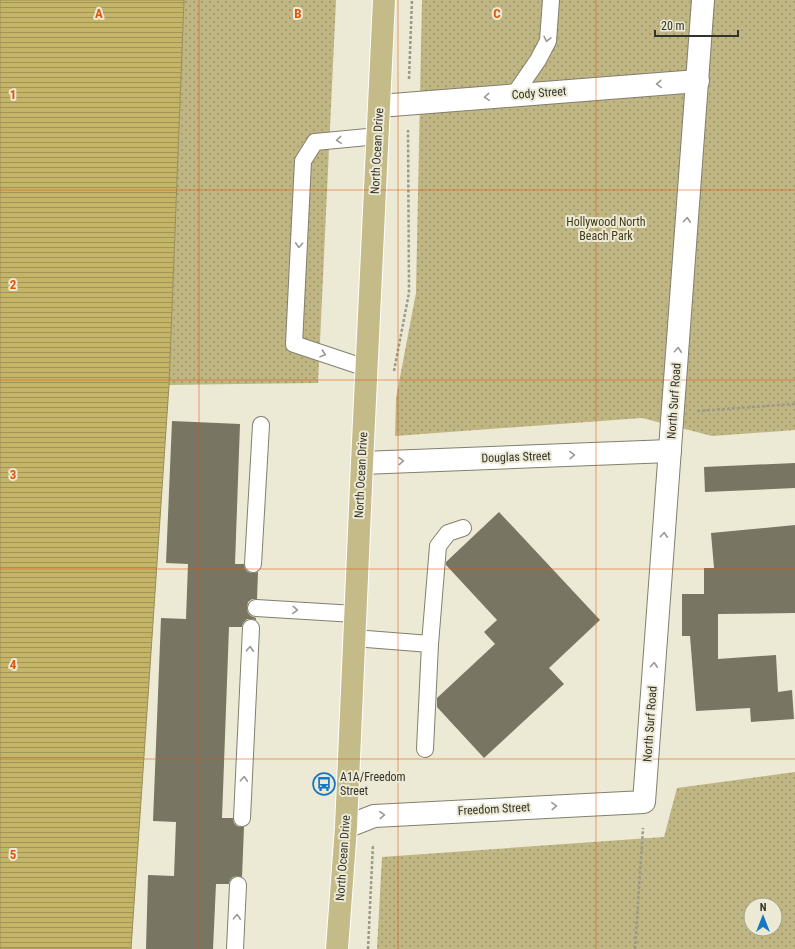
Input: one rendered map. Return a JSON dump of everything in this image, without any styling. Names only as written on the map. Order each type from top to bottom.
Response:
[{"type":"main road","name":"North Ocean Drive","points":[[337,949],[346,827],[384,0]]},
{"type":"street","name":"North Surf Road","points":[[644,802],[703,0]]},
{"type":"street","name":"Cody Street","points":[[379,106],[698,81]]},
{"type":"street","name":"Douglas Street","points":[[362,463],[670,451]]},
{"type":"street","name":"Freedom Street","points":[[346,827],[374,816],[644,802]]},
{"type":"lane","points":[[514,95],[538,60],[548,41],[551,0]]},
{"type":"lane","points":[[366,368],[294,344],[303,161],[315,142],[378,136]]},
{"type":"lane","points":[[253,564],[260,425]]},
{"type":"lane","points":[[425,749],[430,644],[438,546],[448,533],[463,528]]},
{"type":"lane","points":[[256,608],[355,614]]},
{"type":"lane","points":[[242,818],[251,628]]},
{"type":"lane","points":[[354,638],[430,644]]},
{"type":"lane","points":[[235,949],[238,885]]},
{"type":"path","points":[[673,413],[795,404]]},
{"type":"path","points":[[635,949],[644,802]]},
{"type":"green space","points":[[184,0],[336,0],[318,383],[169,385]]},
{"type":"green space","name":"Hollywood North Beach Park","points":[[422,0],[795,0],[795,430],[712,436],[642,418],[395,436],[396,398],[416,293]]},
{"type":"green space","points":[[795,772],[795,949],[377,949],[382,857],[664,837],[677,788]]},
{"type":"shaded area","points":[[0,0],[184,0],[169,385],[131,949],[0,949]]},
{"type":"building","points":[[172,421],[240,424],[235,564],[244,564],[245,569],[248,572],[258,572],[257,599],[252,599],[248,602],[247,608],[248,613],[256,618],[256,620],[247,619],[243,623],[242,627],[229,627],[222,818],[233,818],[234,823],[237,826],[244,827],[242,877],[233,877],[229,884],[216,884],[213,949],[146,949],[148,875],[174,876],[176,822],[153,821],[161,618],[186,619],[188,564],[166,563]]},
{"type":"building","points":[[795,463],[795,488],[705,492],[704,467]]},
{"type":"building","points":[[499,512],[600,620],[549,668],[564,684],[484,758],[437,707],[437,698],[495,644],[484,632],[497,620],[446,565],[446,562]]},
{"type":"building","points":[[795,525],[795,613],[718,614],[718,659],[776,655],[778,692],[792,690],[794,719],[751,722],[750,708],[696,711],[690,636],[682,636],[682,594],[704,594],[704,568],[714,568],[711,533]]},
{"type":"place","name":"A1A/Freedom Street","points":[[324,784]]}]
